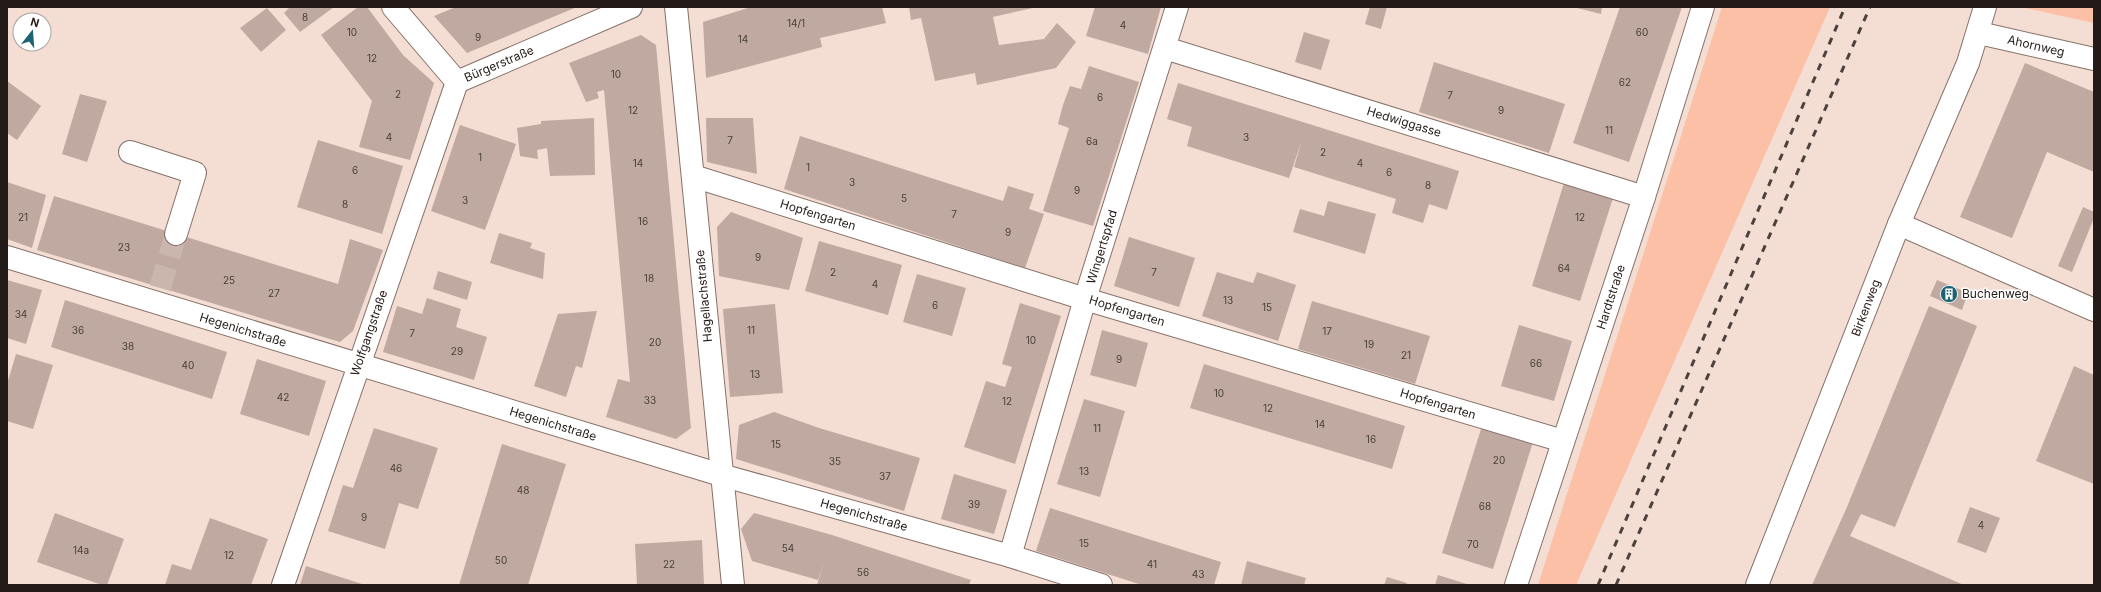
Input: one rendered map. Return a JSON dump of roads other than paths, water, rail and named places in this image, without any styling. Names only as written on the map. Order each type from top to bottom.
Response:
[{"type":"street","name":"Bürgerstraße","points":[[393,7],[457,82],[631,7]]},
{"type":"street","name":"Hagellachstraße","points":[[676,7],[733,585]]},
{"type":"street","name":"Wingertspfad","points":[[1010,556],[1085,299],[1177,7]]},
{"type":"street","name":"Hardtstraße","points":[[1516,585],[1644,197],[1703,7]]},
{"type":"street","name":"Birkenweg","points":[[1757,585],[1899,224],[1968,63],[1979,33],[1985,7]]},
{"type":"street","name":"Ahornweg","points":[[1979,33],[2094,59]]},
{"type":"street","name":"Hedwiggasse","points":[[1165,48],[1644,197]]},
{"type":"street","name":"Wolfgangstraße","points":[[283,585],[457,82]]},
{"type":"street","points":[[130,152],[195,173],[176,234]]},
{"type":"street","name":"Hopfengarten","points":[[693,176],[1085,299],[1563,441]]},
{"type":"street","points":[[1899,224],[2094,310]]},
{"type":"street","name":"Hegenichstraße","points":[[7,258],[157,296],[358,365],[721,475],[1010,556],[1101,585]]},
{"type":"tunnel","points":[[160,288],[176,234]]},
{"type":"railway","points":[[1598,585],[1845,7]]},
{"type":"railway","points":[[1616,585],[1870,7]]},
{"type":"place","name":"Buchenweg","points":[[1949,294]]}]
